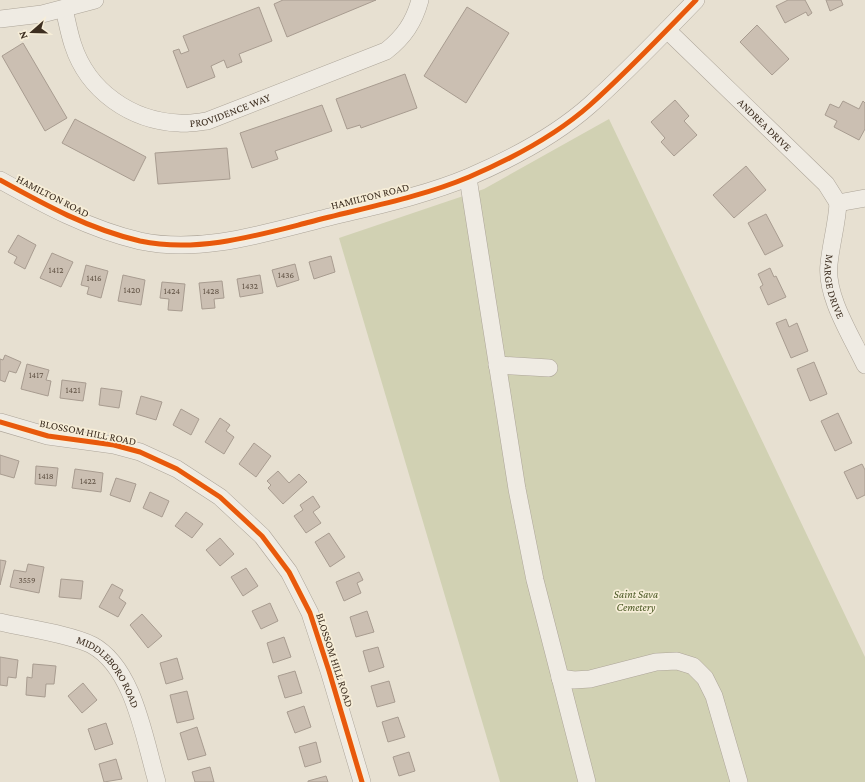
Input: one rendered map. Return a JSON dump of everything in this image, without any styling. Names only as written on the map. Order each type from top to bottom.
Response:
[{"type":"street","points":[[0,19],[42,14],[95,0]]},
{"type":"street","name":"PROVIDENCE WAY","points":[[64,9],[73,46],[86,72],[102,91],[121,106],[148,118],[180,123],[207,121],[386,51],[401,39],[416,16],[420,0]]},
{"type":"street","name":"HAMILTON ROAD","points":[[0,180],[65,216],[99,230],[141,241],[174,244],[212,243],[256,236],[422,193],[468,178],[514,156],[548,136],[590,105],[696,0]]},
{"type":"street","name":"ANDREA DRIVE","points":[[667,30],[826,184],[838,203]]},
{"type":"street","points":[[468,178],[517,489],[535,580],[587,782]]},
{"type":"street","points":[[838,203],[865,198]]},
{"type":"street","name":"MARGE DRIVE","points":[[838,203],[837,222],[829,266],[831,288],[837,307],[865,365]]},
{"type":"street","points":[[498,365],[549,368]]},
{"type":"street","name":"BLOSSOM HILL ROAD","points":[[0,422],[48,436],[114,445],[140,452],[177,469],[220,497],[262,536],[289,572],[310,613],[330,671],[362,782]]},
{"type":"street","name":"MIDDLEBORO ROAD","points":[[0,622],[72,638],[91,645],[106,655],[120,670],[130,689],[157,782]]},
{"type":"street","points":[[560,678],[574,680],[590,679],[656,662],[677,661],[693,666],[705,678],[714,696],[739,782]]},
{"type":"green space","name":"Saint Sava Cemetery","points":[[609,119],[865,657],[865,782],[500,782],[339,238],[484,189]]},
{"type":"building","points":[[283,0],[376,0],[287,37],[274,4]]},
{"type":"building","points":[[788,0],[805,0],[812,13],[808,16],[806,12],[785,23],[776,6]]},
{"type":"building","points":[[826,0],[841,0],[843,5],[830,11]]},
{"type":"building","points":[[259,7],[272,41],[239,54],[242,62],[227,68],[224,60],[211,66],[215,77],[187,88],[173,51],[179,49],[181,54],[189,51],[183,36]]},
{"type":"building","points":[[467,7],[509,33],[466,103],[424,76]]},
{"type":"building","points":[[757,25],[789,59],[772,75],[740,42]]},
{"type":"building","points":[[23,43],[67,118],[45,131],[2,56]]},
{"type":"building","points":[[405,74],[417,108],[361,128],[360,125],[347,129],[336,99]]},
{"type":"building","points":[[675,100],[689,116],[684,121],[697,135],[674,156],[661,142],[665,138],[651,122]]},
{"type":"building","points":[[843,101],[859,109],[863,101],[865,103],[865,129],[859,140],[834,127],[837,121],[825,115],[830,104],[839,108]]},
{"type":"building","points":[[322,105],[332,131],[275,151],[278,159],[252,168],[240,133]]},
{"type":"building","points":[[75,119],[146,157],[134,181],[62,143]]},
{"type":"building","points":[[227,148],[230,179],[158,184],[155,153]]},
{"type":"building","points":[[746,166],[766,190],[734,218],[713,195]]},
{"type":"building","points":[[766,214],[783,246],[765,255],[748,223]]},
{"type":"building","points":[[18,235],[36,245],[25,269],[14,263],[17,257],[8,252]]},
{"type":"building","points":[[52,253],[73,262],[61,287],[40,278]]},
{"type":"building","points":[[331,256],[335,272],[314,279],[309,262]]},
{"type":"building","points":[[295,264],[299,280],[277,287],[272,270]]},
{"type":"building","points":[[86,265],[108,271],[101,298],[87,294],[89,287],[81,285]]},
{"type":"building","points":[[770,268],[774,277],[776,276],[786,297],[768,305],[760,287],[763,285],[758,274]]},
{"type":"building","points":[[123,275],[145,280],[141,305],[118,301]]},
{"type":"building","points":[[260,275],[263,293],[240,297],[237,279]]},
{"type":"building","points":[[222,281],[224,298],[214,299],[215,308],[202,309],[199,283]]},
{"type":"building","points":[[162,282],[185,284],[182,311],[168,310],[169,299],[160,298]]},
{"type":"building","points":[[786,319],[789,327],[797,323],[808,351],[791,358],[776,323]]},
{"type":"building","points":[[5,355],[21,362],[16,373],[9,371],[5,382],[0,380],[0,359],[3,360]]},
{"type":"building","points":[[814,362],[827,394],[810,401],[797,369]]},
{"type":"building","points":[[27,364],[49,370],[46,380],[51,381],[48,396],[21,389]]},
{"type":"building","points":[[62,380],[86,383],[83,401],[60,398]]},
{"type":"building","points":[[101,388],[122,391],[119,408],[99,405]]},
{"type":"building","points":[[141,396],[162,402],[156,420],[136,414]]},
{"type":"building","points":[[181,409],[199,419],[191,435],[173,425]]},
{"type":"building","points":[[838,413],[852,443],[835,451],[821,421]]},
{"type":"building","points":[[220,418],[230,425],[226,431],[234,437],[224,454],[205,442]]},
{"type":"building","points":[[254,443],[271,456],[256,477],[239,464]]},
{"type":"building","points":[[0,455],[19,461],[14,478],[0,474]]},
{"type":"building","points":[[862,464],[865,470],[865,495],[857,499],[844,472]]},
{"type":"building","points":[[36,466],[58,468],[56,486],[35,484]]},
{"type":"building","points":[[75,469],[103,473],[101,492],[72,488]]},
{"type":"building","points":[[278,471],[289,483],[299,474],[307,482],[283,504],[268,488],[271,485],[267,481]]},
{"type":"building","points":[[116,478],[136,484],[130,502],[110,495]]},
{"type":"building","points":[[150,492],[169,501],[162,517],[143,508]]},
{"type":"building","points":[[313,496],[320,507],[313,512],[321,523],[306,533],[294,516],[303,510],[300,505]]},
{"type":"building","points":[[186,512],[203,524],[192,538],[175,526]]},
{"type":"building","points":[[329,533],[345,557],[330,567],[315,542]]},
{"type":"building","points":[[220,538],[234,554],[220,566],[206,550]]},
{"type":"building","points":[[0,560],[6,561],[0,585]]},
{"type":"building","points":[[28,564],[44,567],[39,593],[10,587],[14,570],[26,572]]},
{"type":"building","points":[[246,568],[258,586],[243,596],[231,577]]},
{"type":"building","points":[[359,572],[363,580],[357,583],[361,593],[344,601],[336,582]]},
{"type":"building","points":[[61,579],[83,581],[81,599],[59,597]]},
{"type":"building","points":[[112,584],[123,590],[119,598],[126,603],[118,617],[99,607]]},
{"type":"building","points":[[270,603],[278,621],[261,629],[252,611]]},
{"type":"building","points":[[367,611],[374,632],[356,637],[350,617]]},
{"type":"building","points":[[142,614],[162,636],[148,648],[130,625]]},
{"type":"building","points":[[284,637],[291,657],[273,663],[267,643]]},
{"type":"building","points":[[378,647],[384,667],[369,672],[363,651]]},
{"type":"building","points":[[0,657],[18,660],[16,678],[8,677],[7,686],[0,685]]},
{"type":"building","points":[[177,658],[183,679],[166,684],[160,663]]},
{"type":"building","points":[[33,664],[56,666],[54,684],[46,684],[45,697],[26,695],[27,677],[32,678]]},
{"type":"building","points":[[295,671],[302,693],[285,698],[278,676]]},
{"type":"building","points":[[389,681],[395,702],[377,707],[371,686]]},
{"type":"building","points":[[83,683],[97,700],[82,713],[68,696]]},
{"type":"building","points":[[187,691],[194,719],[177,723],[170,695]]},
{"type":"building","points":[[304,706],[311,727],[295,733],[287,712]]},
{"type":"building","points":[[398,717],[405,737],[388,742],[382,722]]},
{"type":"building","points":[[106,723],[113,744],[95,750],[88,729]]},
{"type":"building","points":[[197,727],[206,755],[188,760],[180,733]]},
{"type":"building","points":[[316,742],[321,762],[305,767],[299,747]]},
{"type":"building","points":[[409,752],[415,771],[399,776],[393,757]]},
{"type":"building","points":[[116,759],[122,779],[104,782],[99,764]]},
{"type":"building","points":[[210,767],[214,782],[195,782],[192,772]]},
{"type":"building","points":[[326,776],[328,782],[308,782],[308,781]]},
{"type":"cycle path","points":[[0,180],[85,223],[121,236],[161,244],[183,245],[226,241],[268,233],[391,202],[431,191],[469,177],[501,163],[547,137],[590,105],[696,0]]},
{"type":"cycle path","points":[[0,422],[48,436],[114,445],[140,452],[177,469],[220,497],[262,536],[289,572],[310,613],[362,782]]}]
